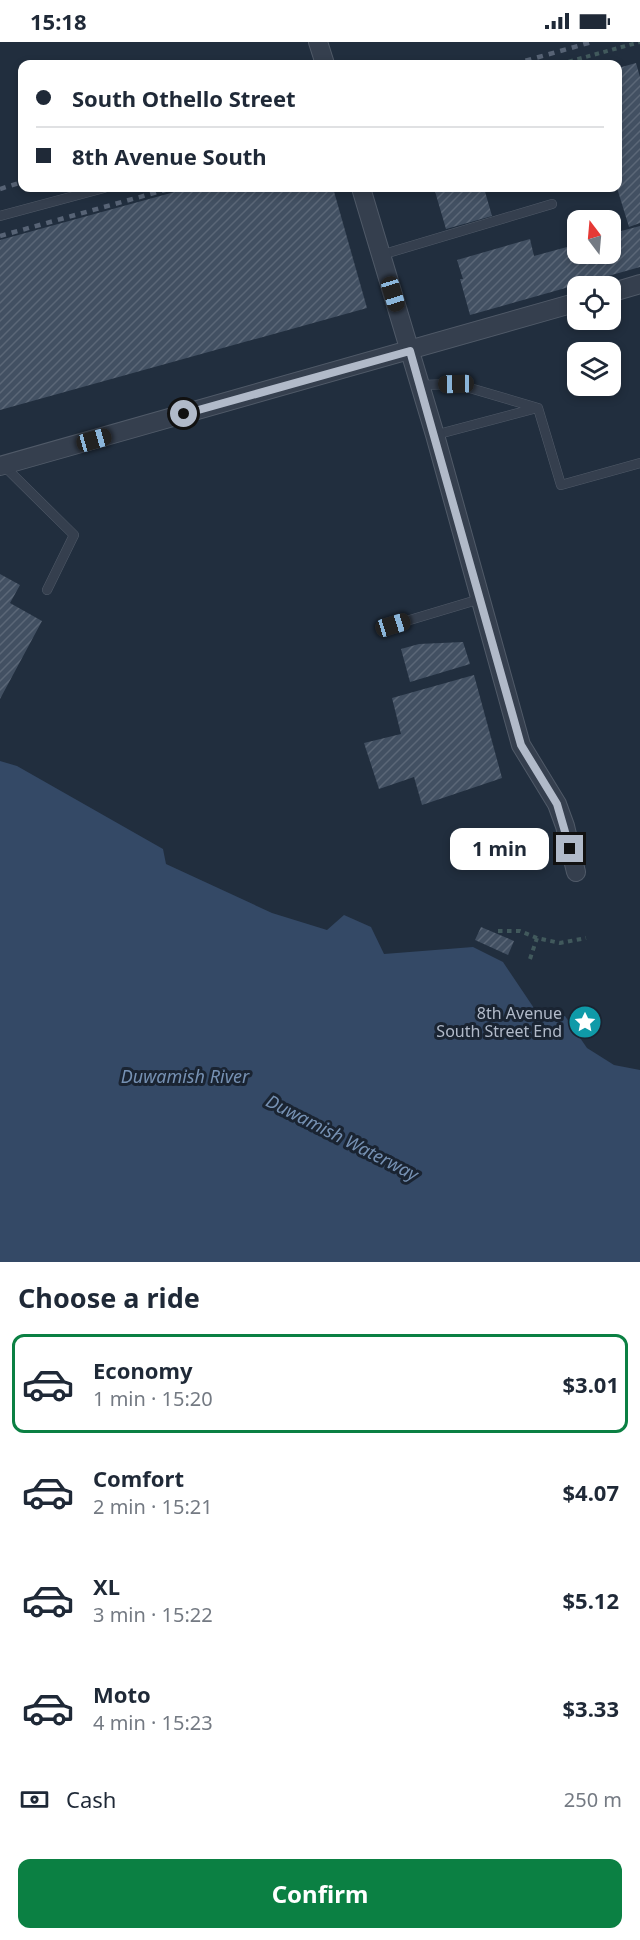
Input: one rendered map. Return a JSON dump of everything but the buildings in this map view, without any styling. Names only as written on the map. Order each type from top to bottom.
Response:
[{"type":"street","points":[[318,42],[324,60]]},
{"type":"street","points":[[362,192],[435,435],[521,745],[557,804],[576,872]]},
{"type":"street","points":[[621,290],[640,284]]},
{"type":"street","points":[[2,466],[567,305]]},
{"type":"lane","points":[[0,216],[89,192]]},
{"type":"lane","points":[[381,255],[552,204]]},
{"type":"lane","points":[[420,385],[456,384],[538,408]]},
{"type":"lane","points":[[435,435],[538,408]]},
{"type":"lane","points":[[538,408],[561,485],[640,463]]},
{"type":"lane","points":[[2,466],[74,535],[47,590]]},
{"type":"lane","points":[[393,625],[480,598]]},
{"type":"path","points":[[575,60],[640,42]]},
{"type":"path","points":[[498,931],[520,931],[537,938],[560,943],[586,938]]},
{"type":"path","points":[[530,959],[537,938]]},
{"type":"water","name":"Duwamish River","points":[[0,761],[17,766],[163,849],[166,864],[272,913],[327,930],[344,915],[371,927],[384,954],[473,947],[503,962],[542,1020],[565,1016],[587,1048],[614,1065],[640,1070],[640,1262],[0,1262]]},
{"type":"railway","points":[[528,60],[592,42]]},
{"type":"railway","points":[[0,189],[18,183]]},
{"type":"railway","points":[[0,236],[158,192]]},
{"type":"place","name":"8th Avenue South Street End","points":[[585,1022]]},
{"type":"route","points":[[184,414],[410,351],[521,745],[557,804],[570,849]]},
{"type":"water label","name":"Duwamish Waterway","points":[[342,1138]]}]
